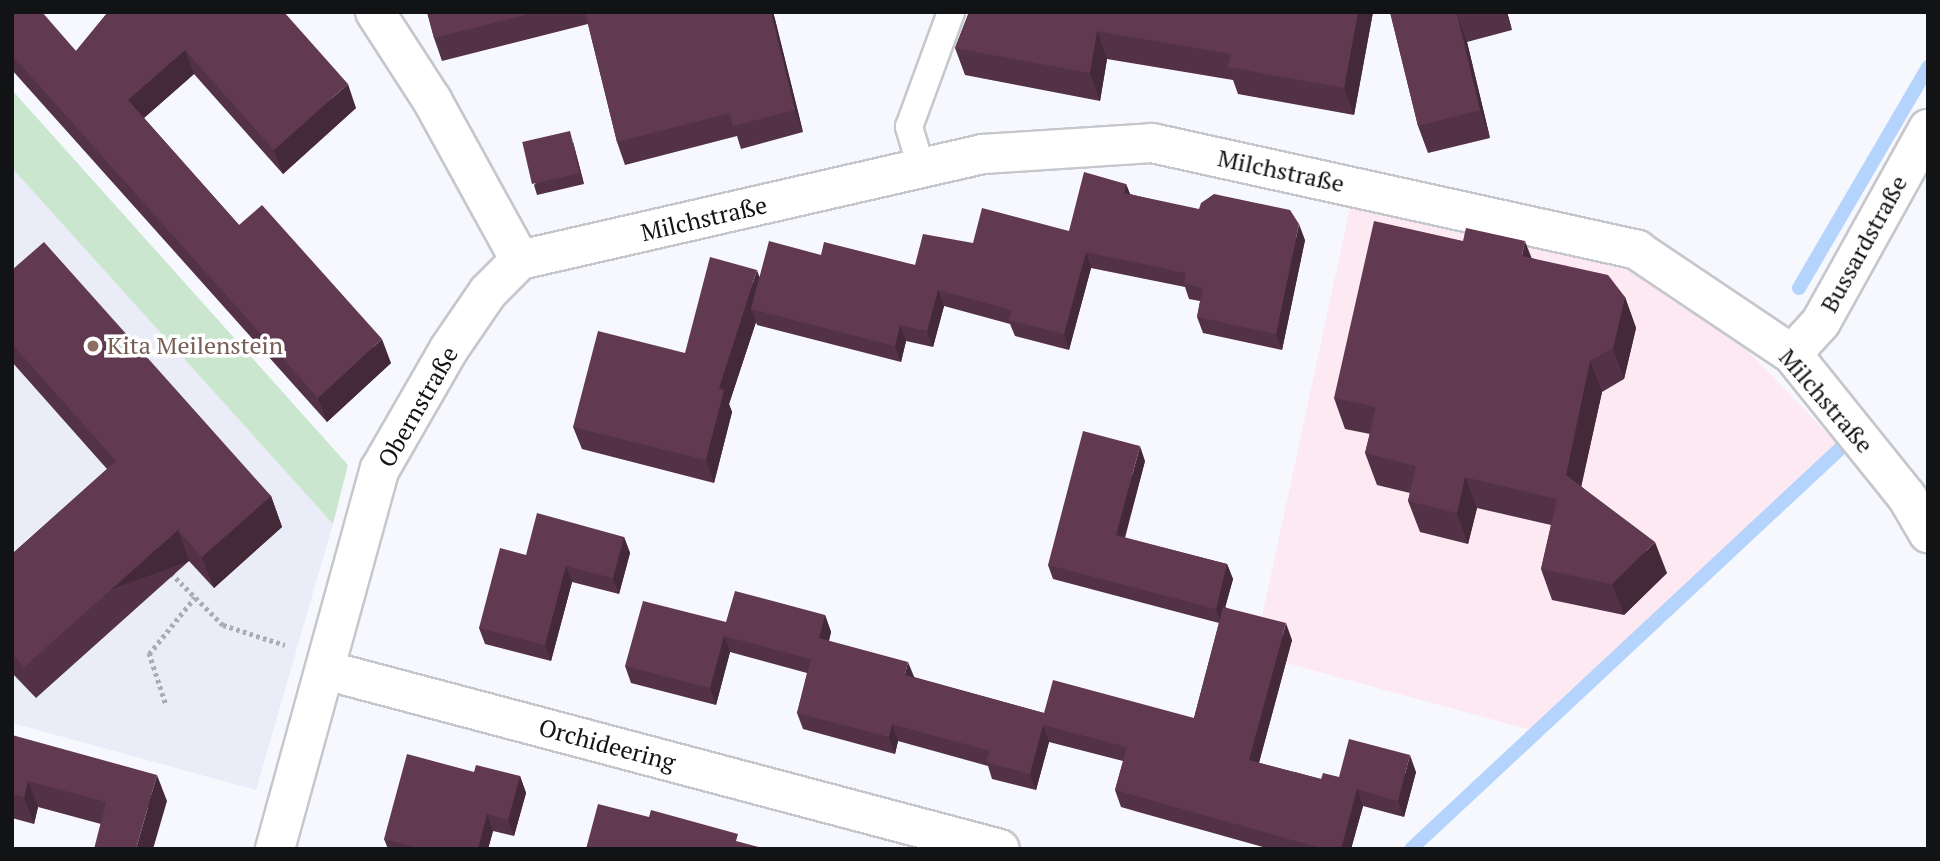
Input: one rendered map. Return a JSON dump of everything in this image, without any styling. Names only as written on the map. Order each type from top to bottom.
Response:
[{"type":"street","points":[[375,12],[432,100],[520,260]]},
{"type":"street","name":"Bussardstraße","points":[[1792,354],[1821,322],[1928,129]]},
{"type":"street","name":"Milchstraße","points":[[520,260],[984,154],[1152,142],[1637,250],[1792,354],[1907,496],[1928,533]]},
{"type":"street","name":"Obernstraße","points":[[275,849],[380,469],[449,349],[488,292],[520,260]]},
{"type":"street","name":"Orchideering","points":[[325,670],[886,834],[1000,849]]},
{"type":"lane","points":[[921,167],[909,127],[951,12]]},
{"type":"path","points":[[171,573],[223,625],[304,650],[325,670]]},
{"type":"path","points":[[165,704],[149,654],[195,597]]},
{"type":"shaded area","name":"Kita Meilenstein","points":[[12,168],[333,524],[256,790],[12,723]]},
{"type":"shaded area","points":[[1351,203],[1629,268],[1747,350],[1837,443],[1531,730],[1254,654]]},
{"type":"green space","points":[[12,90],[348,465],[333,524],[12,168]]},
{"type":"building","points":[[12,12],[42,12],[76,51],[108,12],[284,12],[348,84],[274,150],[185,50],[128,100],[239,225],[262,205],[382,339],[318,398],[12,55]]},
{"type":"building","points":[[427,12],[537,12],[434,38]]},
{"type":"building","points":[[585,12],[771,12],[795,110],[733,126],[730,113],[617,142]]},
{"type":"building","points":[[969,12],[1358,12],[1344,88],[1228,67],[1231,54],[1097,31],[1090,73],[955,48]]},
{"type":"building","points":[[1390,12],[1465,12],[1457,14],[1480,110],[1418,126]]},
{"type":"building","points":[[570,131],[580,173],[532,184],[522,142]]},
{"type":"building","points":[[1084,172],[1126,184],[1124,193],[1199,209],[1201,203],[1214,194],[1290,210],[1299,224],[1276,334],[1197,317],[1203,288],[1184,283],[1186,273],[1086,252],[1064,334],[1009,320],[1012,310],[938,290],[927,331],[900,325],[895,346],[751,309],[769,241],[821,255],[824,242],[915,265],[923,234],[973,243],[982,208],[1069,231]]},
{"type":"building","points":[[1374,221],[1463,241],[1466,228],[1525,241],[1522,256],[1608,275],[1625,297],[1613,348],[1590,361],[1566,475],[1655,542],[1612,584],[1541,569],[1557,499],[1465,477],[1457,513],[1408,501],[1416,466],[1365,453],[1376,407],[1334,398]]},
{"type":"building","points":[[44,242],[271,496],[202,557],[178,530],[24,667],[12,654],[12,554],[116,461],[12,344],[12,270]]},
{"type":"building","points":[[710,257],[757,270],[719,388],[724,390],[706,460],[573,427],[598,331],[685,353]]},
{"type":"building","points":[[1083,431],[1140,446],[1116,535],[1227,564],[1216,609],[1048,565]]},
{"type":"building","points":[[537,513],[624,537],[613,578],[566,566],[545,645],[479,628],[500,548],[526,555]]},
{"type":"building","points":[[735,591],[825,615],[819,638],[908,662],[905,675],[1044,713],[1053,680],[1194,718],[1223,607],[1286,623],[1249,760],[1321,779],[1323,773],[1339,777],[1349,739],[1410,755],[1398,801],[1357,789],[1341,849],[1324,849],[1115,790],[1127,747],[1043,725],[1030,774],[986,762],[990,751],[892,724],[889,737],[797,713],[811,659],[724,636],[710,688],[625,666],[643,601],[726,622]]},
{"type":"building","points":[[12,735],[157,775],[136,849],[94,849],[106,802],[28,781],[24,797],[12,794]]},
{"type":"building","points":[[407,754],[474,772],[476,765],[520,776],[508,820],[487,814],[478,849],[421,849],[384,839]]},
{"type":"building","points":[[598,804],[649,817],[651,810],[738,834],[736,841],[766,849],[586,849]]},
{"type":"waterway","points":[[1799,288],[1928,67]]},
{"type":"waterway","points":[[1411,849],[1843,446]]},
{"type":"place","name":"Kita Meilenstein","points":[[93,346]]}]
